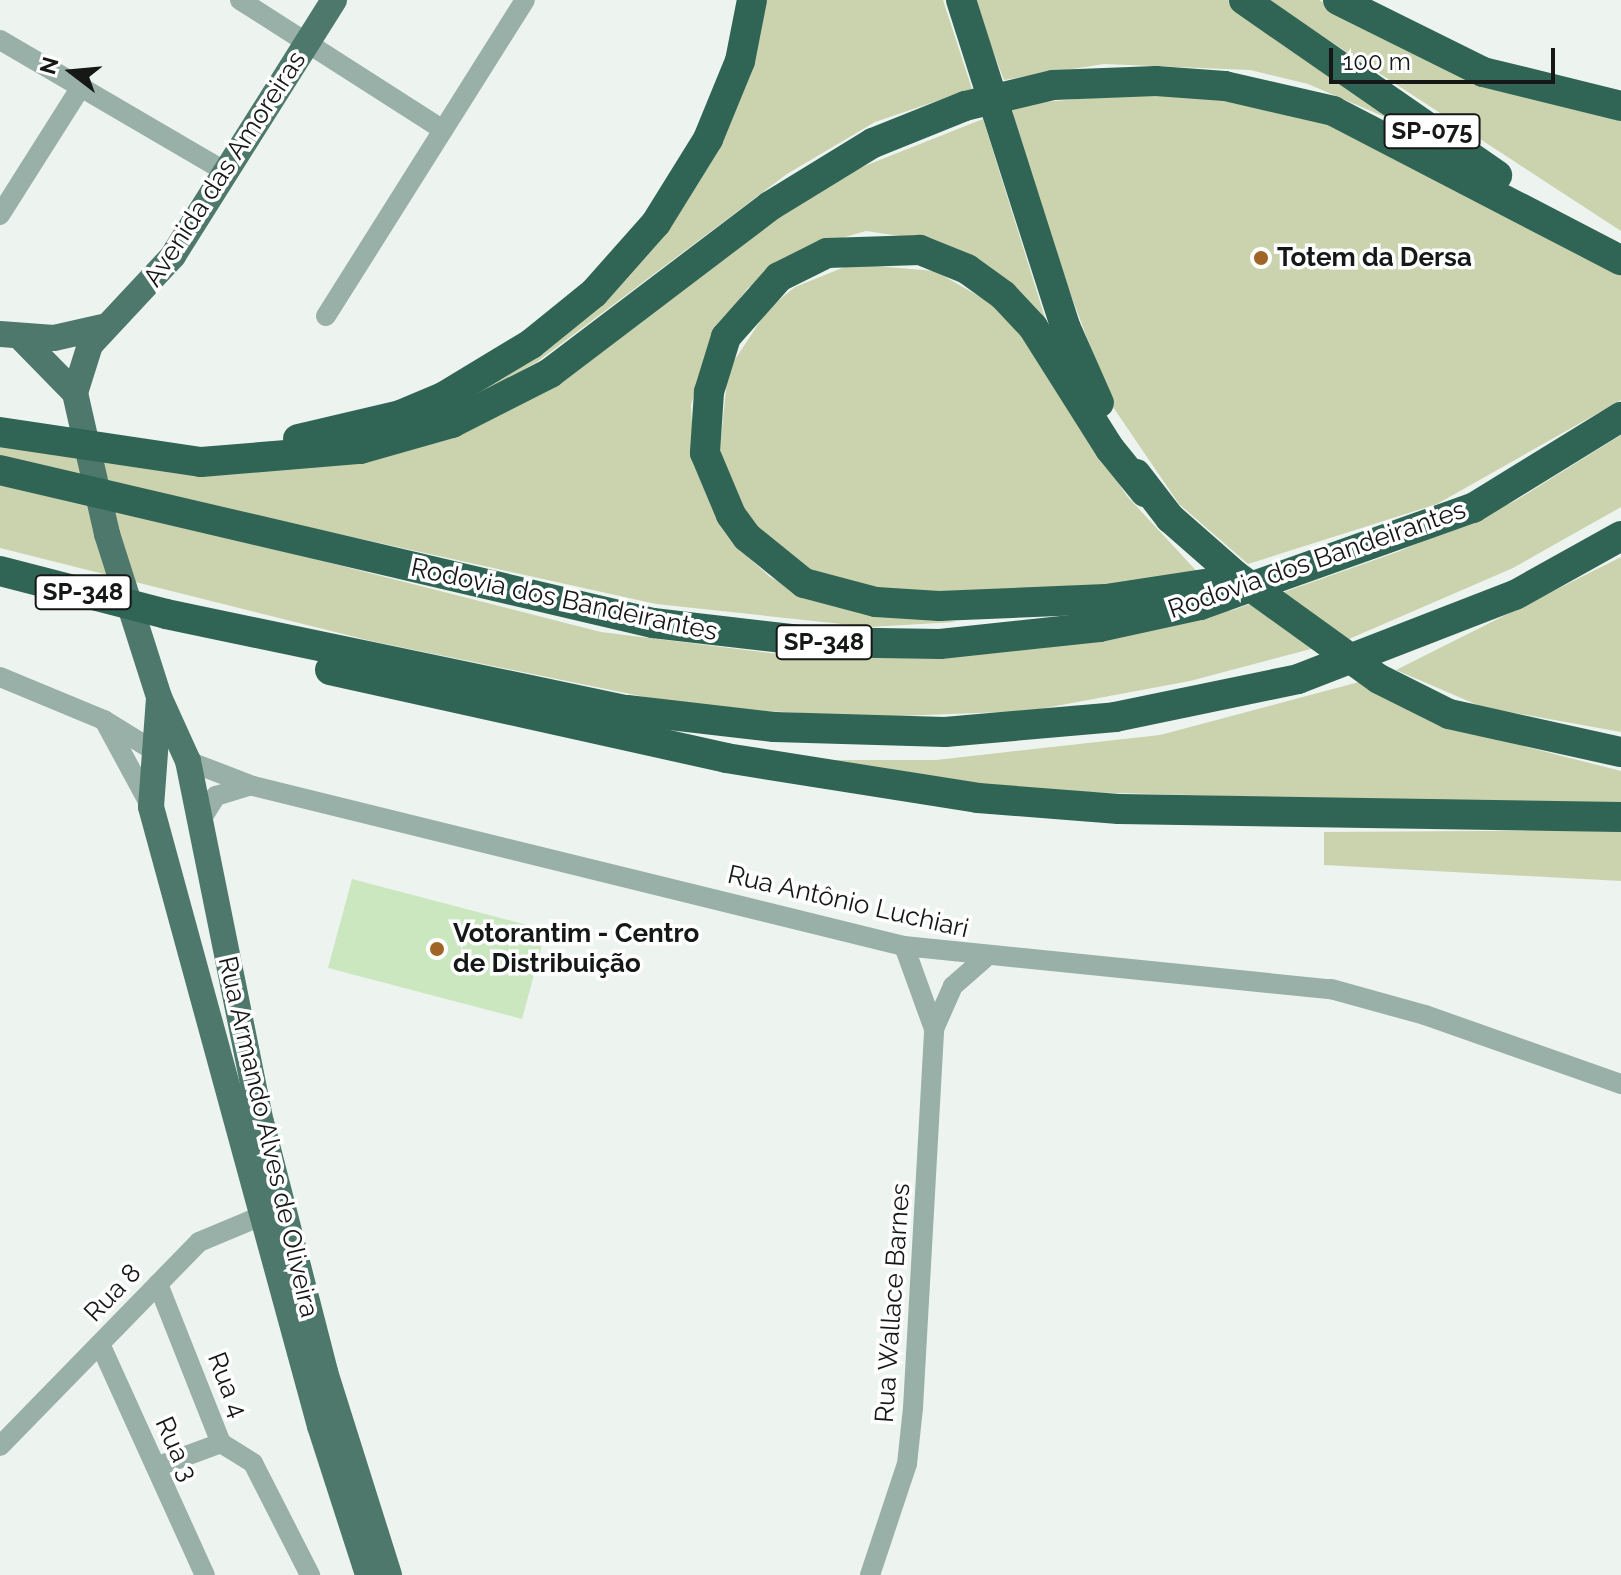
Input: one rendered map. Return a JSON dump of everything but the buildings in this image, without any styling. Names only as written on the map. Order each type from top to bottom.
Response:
[{"type":"highway","points":[[68,444],[199,448],[306,438],[400,415],[508,359],[594,293],[670,203],[725,104],[752,0]]},
{"type":"highway","points":[[961,0],[978,42],[1065,326],[1145,492]]},
{"type":"highway","name":"SP-075","points":[[1244,0],[1621,260]]},
{"type":"highway","points":[[1338,0],[1483,72],[1621,106]]},
{"type":"highway","points":[[0,432],[201,462],[256,461],[360,449],[452,423],[550,373],[770,206],[873,143],[965,106],[1053,85],[1156,81],[1276,94],[1398,140],[1621,260]]},
{"type":"highway","points":[[1308,568],[1027,605],[876,602],[828,592],[780,568],[731,515],[705,453],[709,392],[726,337],[779,277],[827,253],[920,250],[967,269],[1003,295],[1033,327],[1110,449],[1145,492],[1170,518],[1334,652],[1449,714],[1620,752]]},
{"type":"highway","name":"Rodovia dos Bandeirantes","points":[[0,470],[568,605],[758,638],[940,644],[1086,629],[1200,605],[1473,508],[1621,417]]},
{"type":"highway","name":"SP-348","points":[[0,571],[166,614],[673,717],[877,732],[1003,729],[1174,707],[1298,679],[1515,595],[1621,536]]},
{"type":"highway","points":[[166,614],[292,661],[395,685],[726,758],[978,798],[1119,809],[1621,817]]},
{"type":"main road","name":"Avenida das Amoreiras","points":[[76,401],[84,358],[103,327],[152,285],[228,173],[334,0]]},
{"type":"main road","points":[[12,337],[103,327]]},
{"type":"main road","points":[[12,337],[76,401]]},
{"type":"main road","name":"Rua Armando Alves de Oliveira","points":[[76,401],[107,534],[158,694],[188,761],[274,1211],[320,1426],[368,1575]]},
{"type":"main road","name":"Rua Armando Alves de Oliveira","points":[[158,694],[154,819],[389,1575]]},
{"type":"main road","points":[[154,751],[188,761]]},
{"type":"main road","points":[[154,819],[198,826]]},
{"type":"street","points":[[240,0],[443,130]]},
{"type":"street","points":[[326,316],[525,0]]},
{"type":"street","points":[[0,40],[228,173]]},
{"type":"street","points":[[0,215],[81,87]]},
{"type":"street","points":[[0,677],[104,720],[154,751]]},
{"type":"street","points":[[104,720],[154,819]]},
{"type":"street","name":"Rua Antônio Luchiari","points":[[188,761],[253,786],[904,946],[984,959],[1331,989],[1425,1015],[1621,1084]]},
{"type":"street","points":[[198,826],[216,796],[253,786]]},
{"type":"street","name":"Rua Wallace Barnes","points":[[904,946],[934,1029]]},
{"type":"street","name":"Rua Wallace Barnes","points":[[870,1575],[908,1450],[934,1029],[953,986],[984,959]]},
{"type":"street","name":"Rua 8","points":[[0,1446],[199,1242],[274,1211]]},
{"type":"street","name":"Rua 4","points":[[158,1284],[221,1443],[253,1463],[310,1575]]},
{"type":"street","name":"Rua 3","points":[[100,1344],[205,1575]]},
{"type":"street","points":[[156,1467],[221,1443]]},
{"type":"green space","points":[[760,0],[943,0],[972,89],[875,122],[787,174],[537,362],[493,387],[396,424],[643,251]]},
{"type":"green space","points":[[973,0],[1228,0],[1392,120],[1308,84],[1250,70],[1104,64],[1004,80]]},
{"type":"green space","points":[[1267,0],[1319,0],[1396,43],[1621,116],[1621,231]]},
{"type":"green space","points":[[1168,91],[1305,113],[1621,274],[1621,400],[1437,504],[1248,564],[1179,504],[1113,407],[1031,189],[1011,105]]},
{"type":"green space","points":[[983,119],[1051,337],[927,240],[866,231],[807,248],[748,288],[712,335],[691,405],[693,444],[748,557],[770,577],[802,593],[956,622],[870,627],[656,604],[0,459],[0,440],[113,461],[401,451],[847,173]]},
{"type":"green space","points":[[852,264],[935,271],[989,302],[1017,330],[1127,496],[1202,577],[1068,592],[890,594],[811,573],[760,535],[726,477],[720,448],[728,370],[769,308],[795,287]]},
{"type":"green space","points":[[1621,435],[1621,507],[1513,568],[1349,639],[1190,681],[1029,711],[870,717],[694,707],[371,641],[0,548],[0,479],[601,632],[778,654],[923,656],[1044,648],[1233,610],[1400,551],[1515,501]]},
{"type":"green space","points":[[1621,557],[1621,732],[1482,707],[1396,670]]},
{"type":"green space","points":[[1359,682],[1440,725],[1621,771],[1621,807],[1009,790],[821,760],[936,760],[1160,735]]},
{"type":"green space","points":[[1621,830],[1621,881],[1324,865],[1324,832]]},
{"type":"place","name":"Totem da Dersa","points":[[1261,258]]},
{"type":"place","name":"Votorantim - Centro de Distribuição","points":[[437,949]]}]
